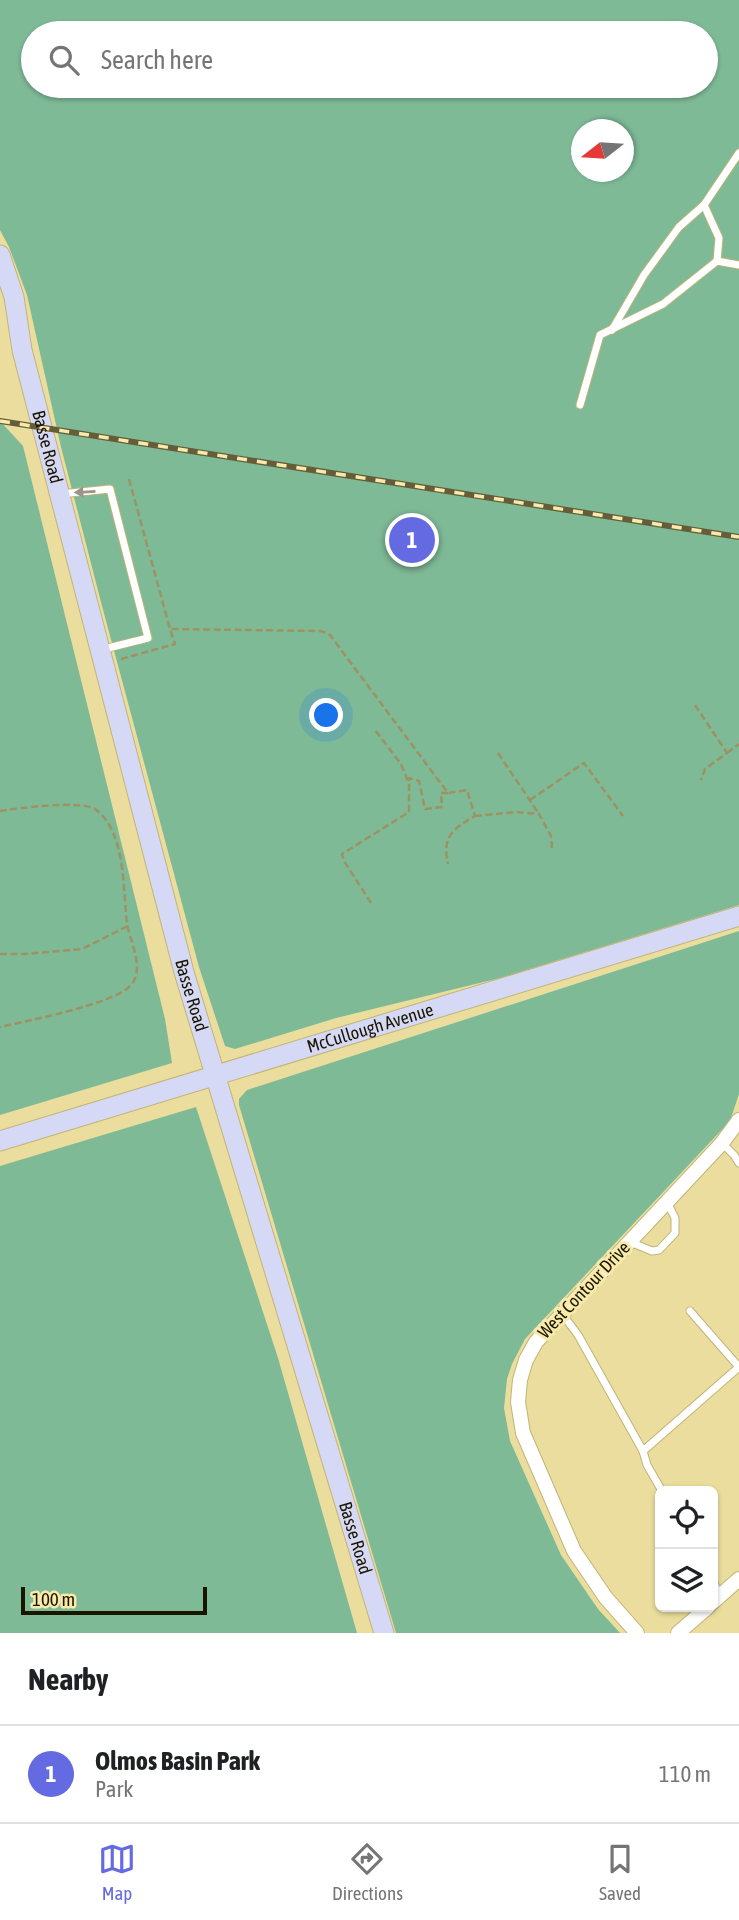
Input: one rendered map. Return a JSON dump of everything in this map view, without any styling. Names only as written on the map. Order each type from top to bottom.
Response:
[{"type":"main road","name":"Basse Road","points":[[0,255],[14,296],[22,350],[184,972],[384,1633]]},
{"type":"main road","name":"Basse Road","points":[[0,303],[22,350]]},
{"type":"main road","name":"McCullough Avenue","points":[[0,1141],[739,916]]},
{"type":"street","name":"West Contour Drive","points":[[637,1633],[606,1598],[574,1551],[520,1423],[520,1380],[526,1360],[536,1342],[722,1143],[739,1120]]},
{"type":"street","points":[[718,1598],[739,1579]]},
{"type":"street","points":[[678,1633],[702,1612]]},
{"type":"lane","points":[[611,331],[644,275],[679,227],[704,205],[739,153]]},
{"type":"lane","points":[[580,405],[600,335],[663,304],[717,261],[719,237],[704,205]]},
{"type":"lane","points":[[717,261],[739,265]]},
{"type":"lane","points":[[59,494],[110,489],[148,638],[99,650]]},
{"type":"lane","points":[[722,1143],[739,1163]]},
{"type":"lane","points":[[630,1242],[652,1251],[659,1250],[676,1233],[676,1218],[667,1202]]},
{"type":"lane","points":[[643,1451],[739,1367],[690,1311]]},
{"type":"lane","points":[[562,1314],[578,1335],[643,1451],[647,1465],[659,1486]]},
{"type":"path","points":[[121,659],[175,644],[129,479]]},
{"type":"path","points":[[170,629],[321,631],[330,635],[448,793]]},
{"type":"path","points":[[695,705],[727,753]]},
{"type":"path","points":[[375,730],[401,764],[409,784]]},
{"type":"path","points":[[701,779],[705,769],[739,744]]},
{"type":"path","points":[[498,752],[539,814],[551,836],[552,848]]},
{"type":"path","points":[[530,800],[584,763],[623,816]]},
{"type":"path","points":[[371,903],[342,854],[409,812],[409,778],[419,781],[425,809],[442,807],[440,793],[467,790],[475,816]]},
{"type":"path","points":[[0,811],[66,805],[92,807],[106,819],[120,859],[137,974],[131,986],[86,1006],[0,1027]]},
{"type":"path","points":[[448,864],[445,852],[449,836],[460,824],[475,816],[516,812],[539,814]]},
{"type":"path","points":[[0,954],[82,949],[128,926]]},
{"type":"green space","points":[[0,0],[739,0],[739,905],[500,978],[336,1018],[235,1049],[225,1046],[199,967],[102,606],[61,447],[27,295],[0,230]]},
{"type":"green space","points":[[0,421],[23,446],[165,1019],[172,1063],[0,1115]]},
{"type":"green space","points":[[739,931],[739,1094],[730,1121],[525,1339],[507,1379],[504,1408],[510,1441],[561,1555],[598,1609],[620,1633],[396,1633],[239,1099],[247,1090]]},
{"type":"green space","points":[[196,1107],[278,1358],[357,1633],[0,1633],[0,1166]]},
{"type":"railway","points":[[0,421],[739,537]]},
{"type":"place","name":"Olmos Basin Park","points":[[412,540]]}]
